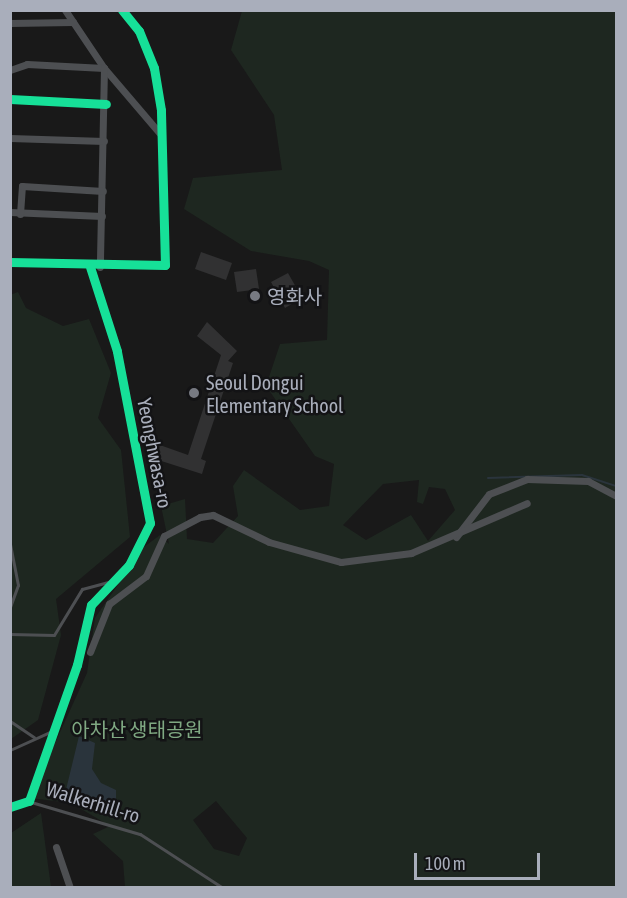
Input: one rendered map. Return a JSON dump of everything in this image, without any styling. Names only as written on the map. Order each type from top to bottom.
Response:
[{"type":"street","points":[[65,10],[104,68],[162,136]]},
{"type":"street","points":[[10,262],[95,267],[165,265],[162,136],[154,68],[139,31],[122,10]]},
{"type":"street","points":[[10,23],[73,22]]},
{"type":"street","points":[[10,70],[27,64],[104,68]]},
{"type":"street","points":[[95,267],[102,216],[106,104],[104,68]]},
{"type":"street","points":[[10,99],[106,104]]},
{"type":"street","points":[[10,138],[104,141]]},
{"type":"street","points":[[20,214],[22,186],[103,191]]},
{"type":"street","points":[[10,212],[102,216]]},
{"type":"street","name":"Yeonghwasa-ro","points":[[29,801],[91,605],[143,544],[150,523],[117,351],[95,267]]},
{"type":"street","points":[[456,537],[489,494],[527,479],[588,481],[616,495]]},
{"type":"street","points":[[90,652],[109,604],[146,576],[164,536],[200,517],[213,515],[269,542],[341,562],[411,553],[456,537],[527,503]]},
{"type":"street","name":"Walkerhill-ro","points":[[10,807],[29,801]]},
{"type":"street","points":[[56,847],[70,888]]},
{"type":"lane","points":[[10,544],[18,585],[10,607]]},
{"type":"lane","points":[[10,634],[54,635],[82,589],[101,580],[110,583]]},
{"type":"lane","points":[[10,721],[34,737]]},
{"type":"lane","points":[[10,750],[34,737],[52,732]]},
{"type":"lane","name":"Walkerhill-ro","points":[[29,801],[140,834],[223,888]]},
{"type":"green space","name":"아차산 생태공원","points":[[242,11],[616,11],[616,887],[125,887],[123,861],[93,834],[110,826],[71,803],[30,798],[87,673],[95,618],[144,547],[160,535],[169,544],[161,506],[185,499],[187,539],[213,543],[238,516],[233,486],[244,470],[300,510],[329,506],[334,464],[315,456],[266,386],[280,344],[327,340],[329,270],[309,261],[251,251],[184,209],[193,178],[282,170],[274,115],[231,50]],"holes":[[[419,480],[417,502],[423,504],[429,487],[445,489],[455,510],[428,541],[411,515],[366,540],[343,525],[383,484]],[[216,801],[247,838],[239,856],[214,849],[193,820]]]},
{"type":"green space","points":[[18,292],[26,308],[63,326],[89,319],[111,373],[98,418],[121,450],[130,537],[56,599],[61,635],[38,720],[11,739],[10,295]]},
{"type":"green space","points":[[41,813],[51,887],[11,887],[11,833]]},
{"type":"shaded area","points":[[79,736],[95,743],[92,769],[101,783],[116,790],[116,810],[64,798]]},
{"type":"building","points":[[201,252],[232,263],[226,280],[195,269]]},
{"type":"building","points":[[256,269],[259,289],[237,292],[234,272]]},
{"type":"building","points":[[288,273],[302,298],[285,308],[271,282]]},
{"type":"building","points":[[207,322],[237,351],[228,361],[233,363],[201,459],[206,461],[202,474],[152,458],[157,444],[188,455],[221,355],[197,336]]},
{"type":"waterway","points":[[488,478],[582,475],[616,486]]},
{"type":"traffic: fast","points":[[10,262],[165,265],[161,110],[154,68],[139,31],[122,10]]},
{"type":"traffic: fast","points":[[10,99],[106,104]]},
{"type":"traffic: fast","points":[[10,807],[29,801],[77,665],[91,605],[129,565],[150,523],[117,351],[90,267]]},
{"type":"place","name":"영화사","points":[[255,296]]},
{"type":"place","name":"Seoul Dongui Elementary School","points":[[194,393]]}]
